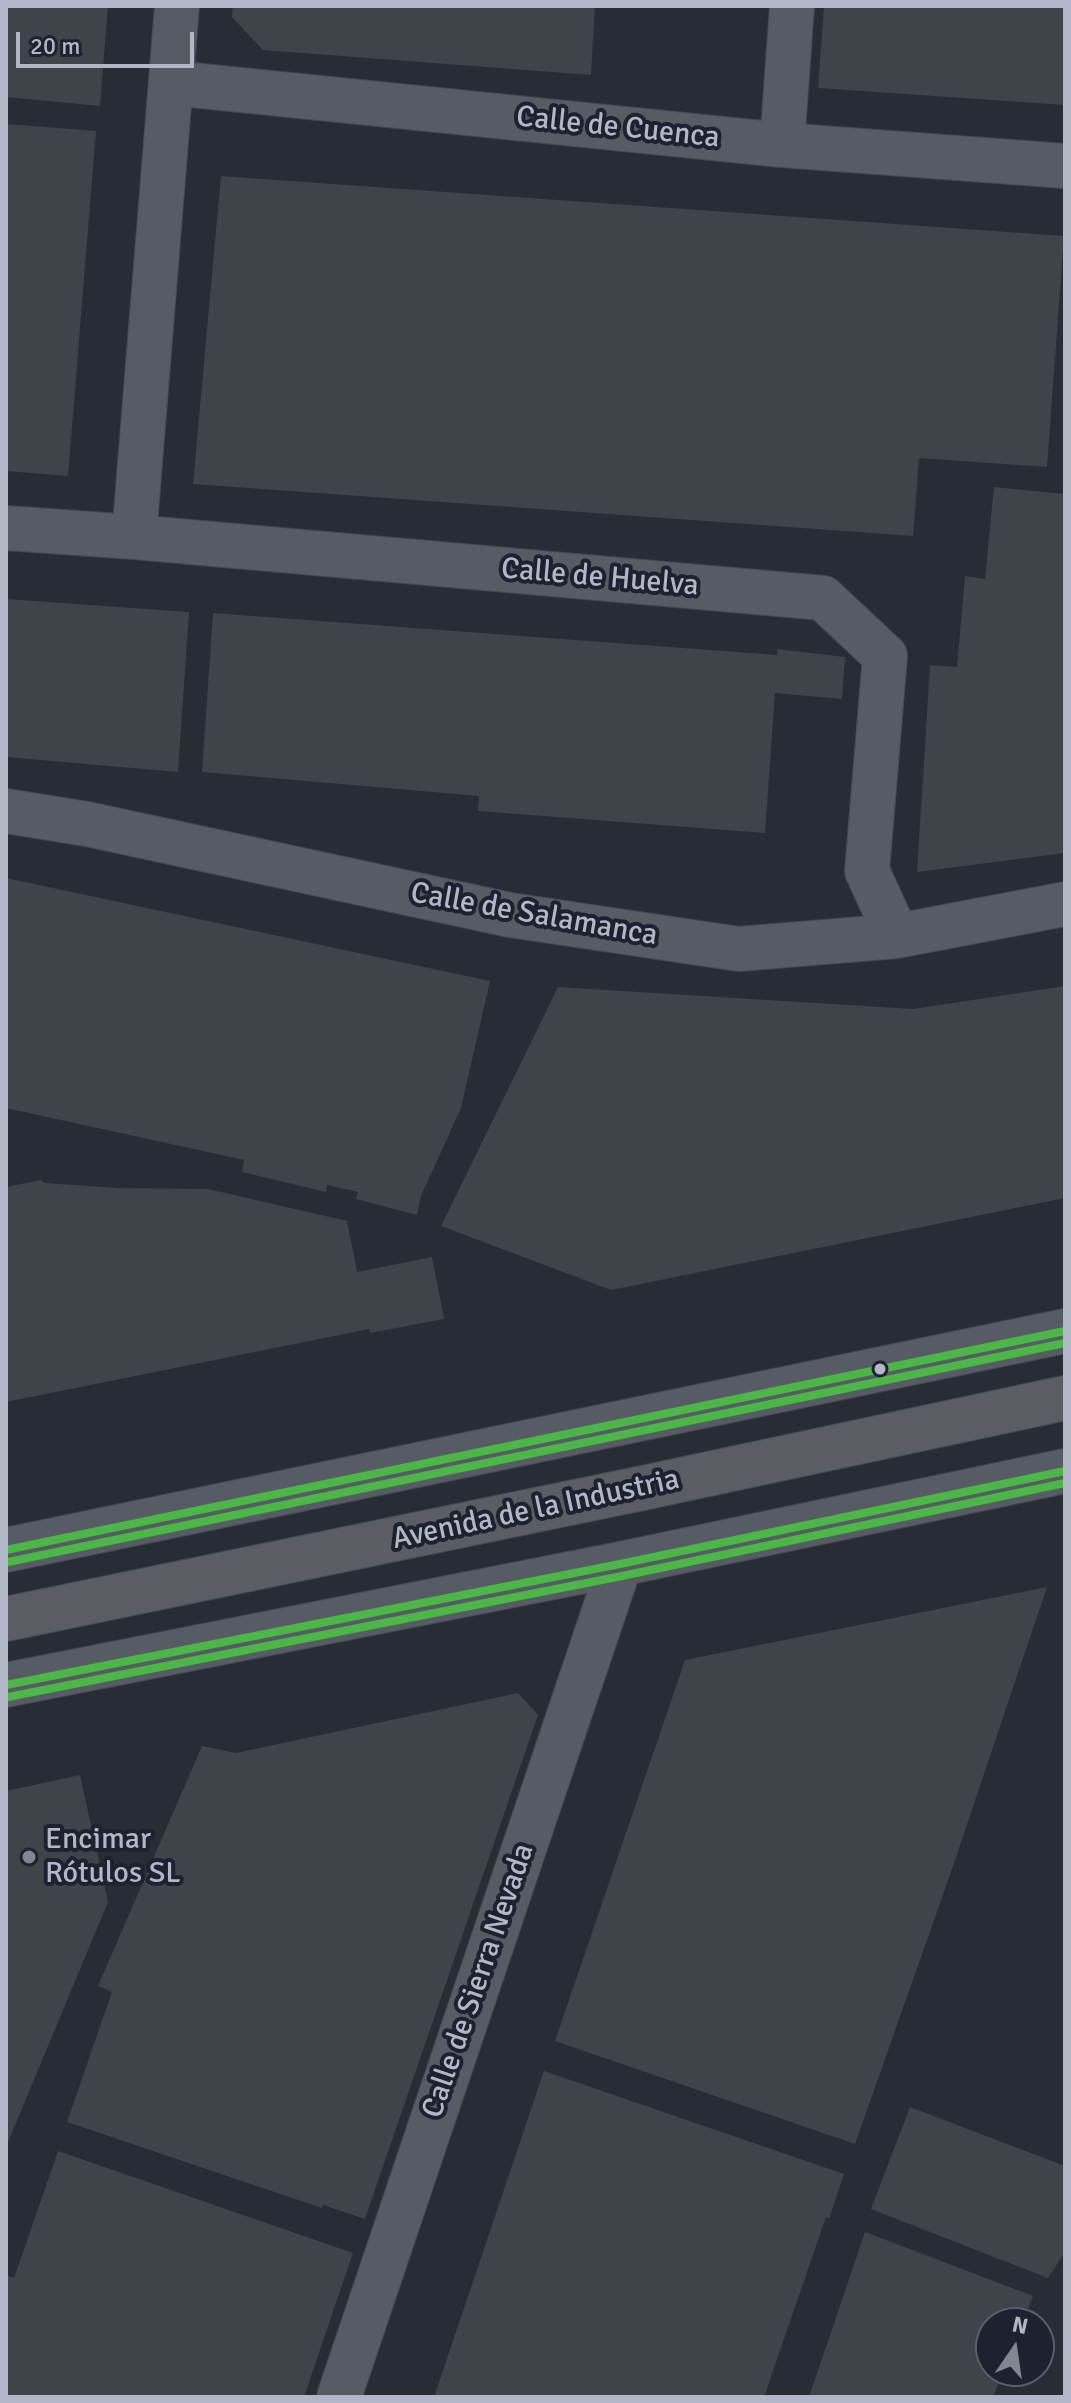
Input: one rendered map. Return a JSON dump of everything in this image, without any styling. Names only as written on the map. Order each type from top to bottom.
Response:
[{"type":"main road","name":"Avenida de la Industria","points":[[6,1619],[1065,1398]]},
{"type":"street","points":[[134,537],[177,6]]},
{"type":"street","points":[[782,145],[792,6]]},
{"type":"street","name":"Calle de Cuenca","points":[[172,83],[782,145],[1065,166]]},
{"type":"street","name":"Calle de Huelva","points":[[6,528],[823,598],[885,656],[867,871],[897,936]]},
{"type":"street","name":"Calle de Salamanca","points":[[6,811],[87,824],[510,915],[739,949],[897,936],[1065,904]]},
{"type":"street","points":[[6,1550],[1065,1331]]},
{"type":"street","points":[[6,1685],[620,1564],[1065,1471]]},
{"type":"street","name":"Calle de Sierra Nevada","points":[[339,2397],[620,1564]]},
{"type":"building","points":[[6,6],[108,6],[100,106],[6,97]]},
{"type":"building","points":[[233,6],[595,6],[591,75],[263,50],[232,17]]},
{"type":"building","points":[[824,6],[1065,6],[1065,105],[818,88]]},
{"type":"building","points":[[6,124],[96,131],[68,476],[6,471]]},
{"type":"building","points":[[221,176],[1064,236],[1047,467],[919,458],[913,536],[193,484]]},
{"type":"building","points":[[994,487],[1065,494],[1065,853],[917,872],[930,665],[957,667],[965,576],[985,579]]},
{"type":"building","points":[[6,599],[189,612],[178,772],[6,757]]},
{"type":"building","points":[[213,613],[777,655],[777,649],[845,657],[842,699],[775,693],[765,833],[478,811],[479,796],[202,772]]},
{"type":"building","points":[[6,878],[490,981],[461,1108],[421,1196],[417,1215],[356,1199],[358,1192],[327,1185],[326,1192],[242,1172],[244,1160],[6,1108]]},
{"type":"building","points":[[1065,986],[1065,1198],[611,1290],[441,1226],[558,987],[913,1009]]},
{"type":"building","points":[[41,1180],[44,1183],[118,1188],[208,1189],[347,1221],[357,1272],[432,1257],[444,1319],[370,1333],[369,1329],[6,1402],[6,1187]]},
{"type":"building","points":[[1047,1587],[855,2144],[555,2041],[685,1660]]},
{"type":"building","points":[[518,1693],[538,1715],[365,2219],[323,2205],[322,2208],[67,2122],[112,1992],[98,1986],[202,1746],[236,1753]]},
{"type":"building","points":[[80,1775],[108,1902],[6,2147],[6,1791]]},
{"type":"building","points":[[544,2071],[844,2174],[829,2219],[826,2217],[764,2397],[434,2397]]},
{"type":"building","points":[[910,2107],[1065,2166],[1065,2252],[1048,2278],[871,2209]]},
{"type":"building","points":[[58,2151],[353,2253],[304,2397],[6,2397],[6,2275],[14,2278]]},
{"type":"building","points":[[865,2232],[1033,2296],[1029,2307],[975,2307],[975,2387],[997,2387],[993,2397],[809,2397]]},
{"type":"transit line","points":[[6,1550],[1065,1331]]},
{"type":"transit line","points":[[8,1562],[1065,1343]]},
{"type":"transit line","points":[[6,1685],[620,1564],[1065,1471]]},
{"type":"transit line","points":[[8,1697],[622,1576],[1065,1483]]},
{"type":"place","name":"Encimar Rótulos SL","points":[[29,1857]]}]
